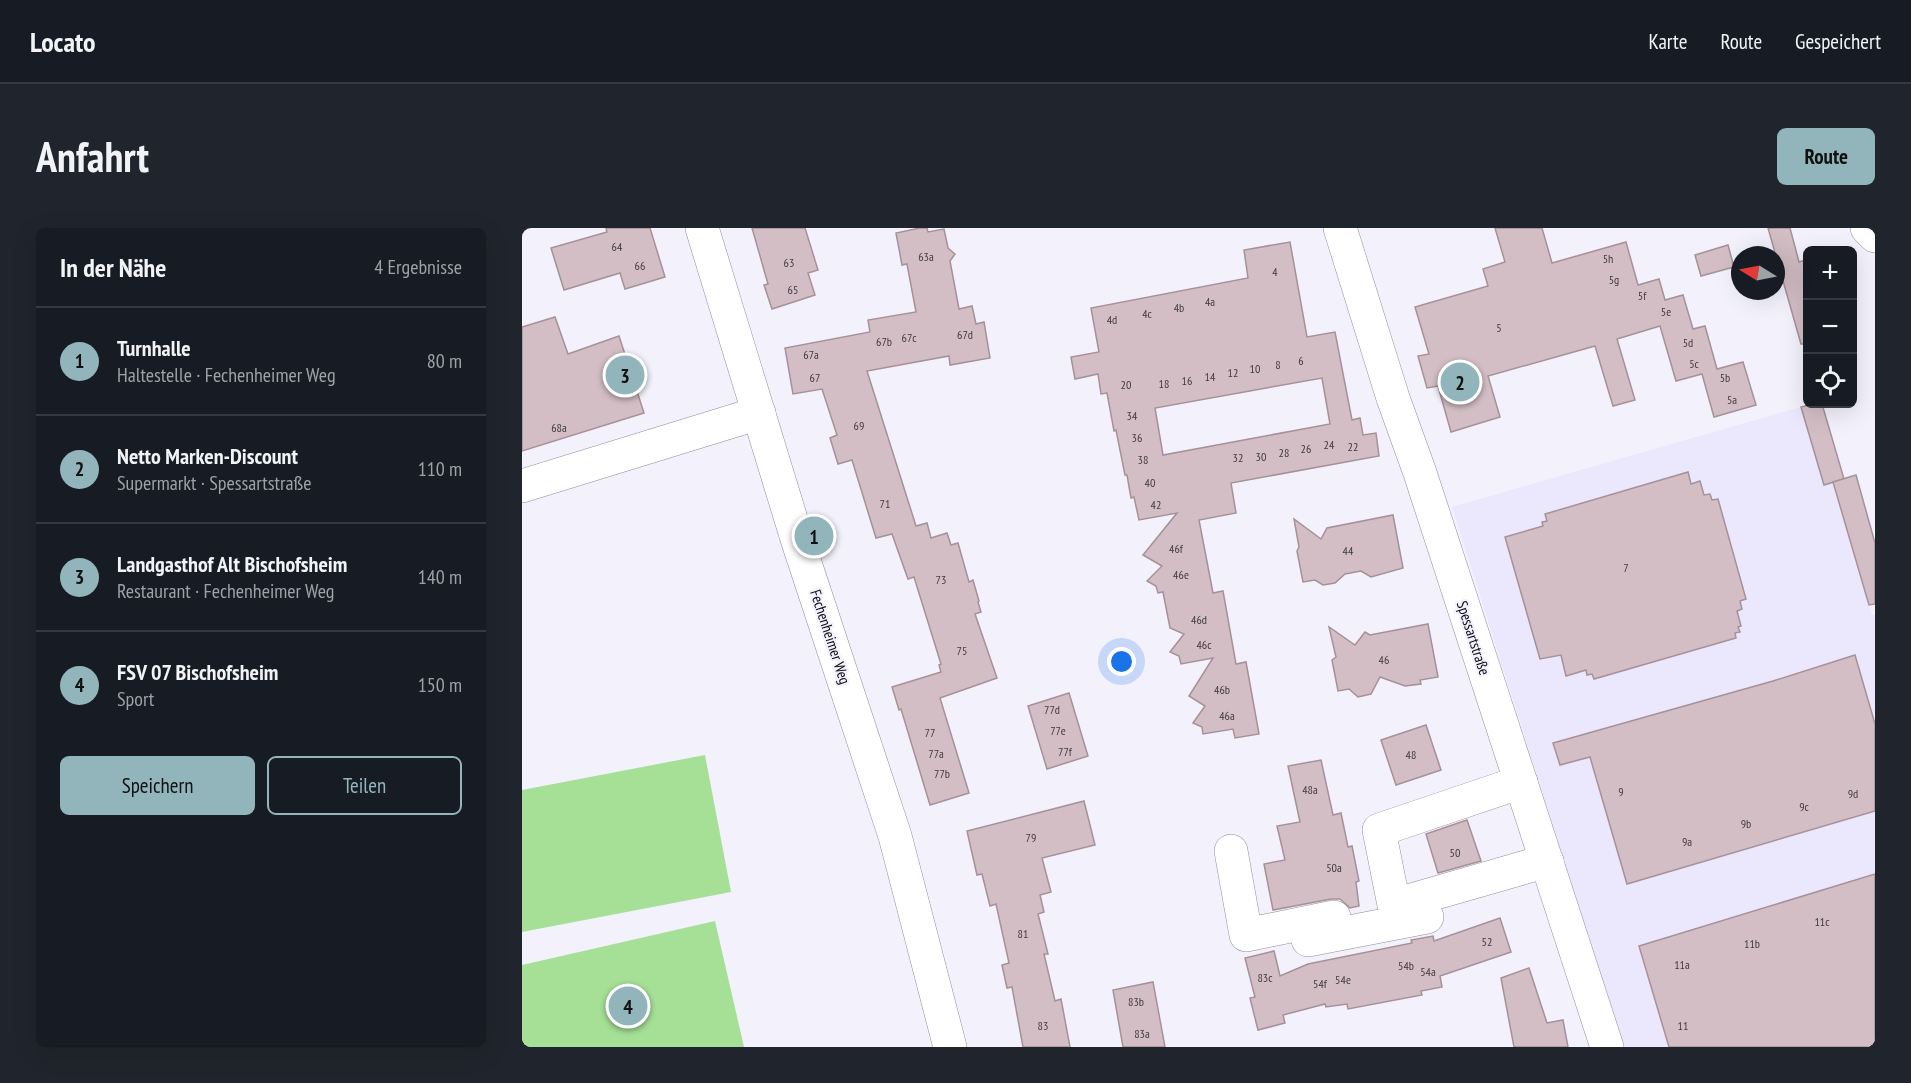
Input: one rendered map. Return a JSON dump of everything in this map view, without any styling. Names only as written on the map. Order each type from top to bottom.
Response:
[{"type":"street","name":"Fechenheimer Weg","points":[[702,228],[798,542],[896,836],[950,1047]]},
{"type":"street","name":"Spessartstraße","points":[[1340,228],[1393,398],[1420,473],[1607,1047]]},
{"type":"street","points":[[1867,228],[1875,236]]},
{"type":"street","points":[[522,486],[759,413]]},
{"type":"street","points":[[1394,905],[1379,830],[1521,782]]},
{"type":"street","points":[[1231,851],[1246,935],[1550,872]]},
{"type":"street","points":[[1308,940],[1445,913],[1550,872]]},
{"type":"shaded area","points":[[1801,407],[1824,484],[1833,482],[1872,615],[1875,614],[1875,1047],[1623,1047],[1452,507]]},
{"type":"green space","points":[[705,755],[731,892],[522,932],[522,790]]},
{"type":"green space","points":[[715,921],[744,1047],[522,1047],[522,965]]},
{"type":"building","points":[[606,228],[650,228],[665,277],[625,289],[620,273],[564,290],[551,248],[607,232]]},
{"type":"building","points":[[752,228],[805,228],[818,270],[808,273],[815,295],[772,309],[764,285],[768,284]]},
{"type":"building","points":[[927,228],[928,232],[944,229],[948,248],[955,254],[950,261],[959,309],[972,306],[976,324],[984,322],[990,358],[950,365],[949,356],[867,371],[916,526],[927,523],[931,538],[947,533],[951,545],[958,543],[969,582],[973,580],[981,612],[975,614],[997,678],[940,698],[969,793],[930,805],[901,709],[899,710],[892,687],[941,672],[939,665],[941,664],[914,577],[908,579],[892,534],[876,538],[852,460],[838,464],[830,438],[837,435],[822,389],[793,394],[785,348],[870,332],[868,320],[916,312],[907,264],[902,265],[896,233]]},
{"type":"building","points":[[1495,228],[1542,228],[1552,263],[1626,242],[1638,285],[1659,279],[1665,300],[1683,295],[1693,329],[1705,326],[1717,369],[1743,362],[1756,405],[1714,417],[1702,374],[1676,381],[1660,326],[1617,339],[1635,400],[1613,406],[1595,346],[1488,376],[1500,417],[1451,432],[1438,386],[1427,388],[1418,356],[1429,354],[1415,307],[1488,286],[1483,269],[1505,262]]},
{"type":"building","points":[[1768,228],[1790,228],[1799,262],[1803,261],[1803,344],[1801,344],[1785,288],[1785,246],[1773,246]]},
{"type":"building","points":[[1290,242],[1307,337],[1335,332],[1352,420],[1360,418],[1363,435],[1376,433],[1379,456],[1231,483],[1236,513],[1199,520],[1213,593],[1223,591],[1236,664],[1246,662],[1259,734],[1235,738],[1233,729],[1203,734],[1202,727],[1193,723],[1205,706],[1189,696],[1213,658],[1181,664],[1179,656],[1170,652],[1184,634],[1170,628],[1163,592],[1158,593],[1156,586],[1147,581],[1162,566],[1143,555],[1177,513],[1139,520],[1134,497],[1131,498],[1127,475],[1125,475],[1107,393],[1101,394],[1098,374],[1075,379],[1071,357],[1099,352],[1091,308],[1248,278],[1244,250]],"holes":[[[1322,378],[1330,424],[1163,455],[1155,408]]]},
{"type":"building","points":[[1728,245],[1731,268],[1701,276],[1695,255]]},
{"type":"building","points":[[555,317],[568,354],[619,336],[644,413],[522,451],[522,327]]},
{"type":"building","points":[[1801,407],[1823,408],[1844,479],[1824,485]]},
{"type":"building","points":[[1688,472],[1691,484],[1700,481],[1704,495],[1710,494],[1712,500],[1718,499],[1746,599],[1740,601],[1742,609],[1737,611],[1741,626],[1738,627],[1740,632],[1735,633],[1736,638],[1594,679],[1592,674],[1587,675],[1586,670],[1566,676],[1561,655],[1540,659],[1505,537],[1543,526],[1542,522],[1547,521],[1545,514]]},
{"type":"building","points":[[1856,475],[1875,543],[1875,604],[1869,605],[1833,482]]},
{"type":"building","points":[[1393,515],[1403,568],[1371,577],[1361,571],[1345,574],[1335,583],[1323,585],[1315,580],[1303,582],[1294,519],[1321,539],[1327,528]]},
{"type":"building","points":[[1428,624],[1438,677],[1420,680],[1421,684],[1405,686],[1380,677],[1371,694],[1358,697],[1349,689],[1338,691],[1332,660],[1336,657],[1329,627],[1355,645],[1365,632],[1370,635]]},
{"type":"building","points":[[1855,655],[1875,724],[1875,811],[1627,884],[1590,757],[1560,765],[1553,743],[1773,681]]},
{"type":"building","points":[[1069,693],[1088,756],[1047,769],[1028,706]]},
{"type":"building","points":[[1426,725],[1441,770],[1396,785],[1381,740]]},
{"type":"building","points":[[1321,760],[1333,815],[1341,813],[1348,847],[1352,846],[1359,881],[1356,882],[1359,906],[1350,908],[1340,899],[1331,899],[1273,910],[1264,864],[1285,860],[1277,826],[1300,822],[1288,766]]},
{"type":"building","points":[[1084,801],[1095,845],[1042,858],[1051,892],[1040,895],[1044,912],[1038,914],[1048,954],[1044,954],[1055,1001],[1061,999],[1070,1047],[1023,1047],[1012,987],[1007,988],[1002,965],[1009,963],[996,904],[990,906],[982,874],[977,875],[967,831]]},
{"type":"building","points":[[1467,820],[1481,861],[1438,873],[1426,834]]},
{"type":"building","points":[[1875,874],[1875,1047],[1669,1047],[1639,946]]},
{"type":"building","points":[[1500,918],[1511,952],[1440,976],[1442,987],[1421,991],[1422,995],[1348,1009],[1347,1004],[1326,1007],[1325,1004],[1283,1015],[1285,1023],[1258,1030],[1250,998],[1255,997],[1245,958],[1274,951],[1280,976],[1308,964],[1412,943],[1411,940],[1433,936],[1434,941]]},
{"type":"building","points":[[1529,968],[1547,1023],[1563,1020],[1568,1047],[1514,1047],[1501,978]]},
{"type":"building","points":[[1153,982],[1165,1047],[1123,1047],[1113,990]]},
{"type":"place","name":"Landgasthof Alt Bischofsheim","points":[[625,375]]},
{"type":"place","name":"Netto Marken-Discount","points":[[1460,382]]},
{"type":"place","name":"Turnhalle","points":[[814,536]]},
{"type":"place","name":"FSV 07 Bischofsheim","points":[[628,1006]]}]
